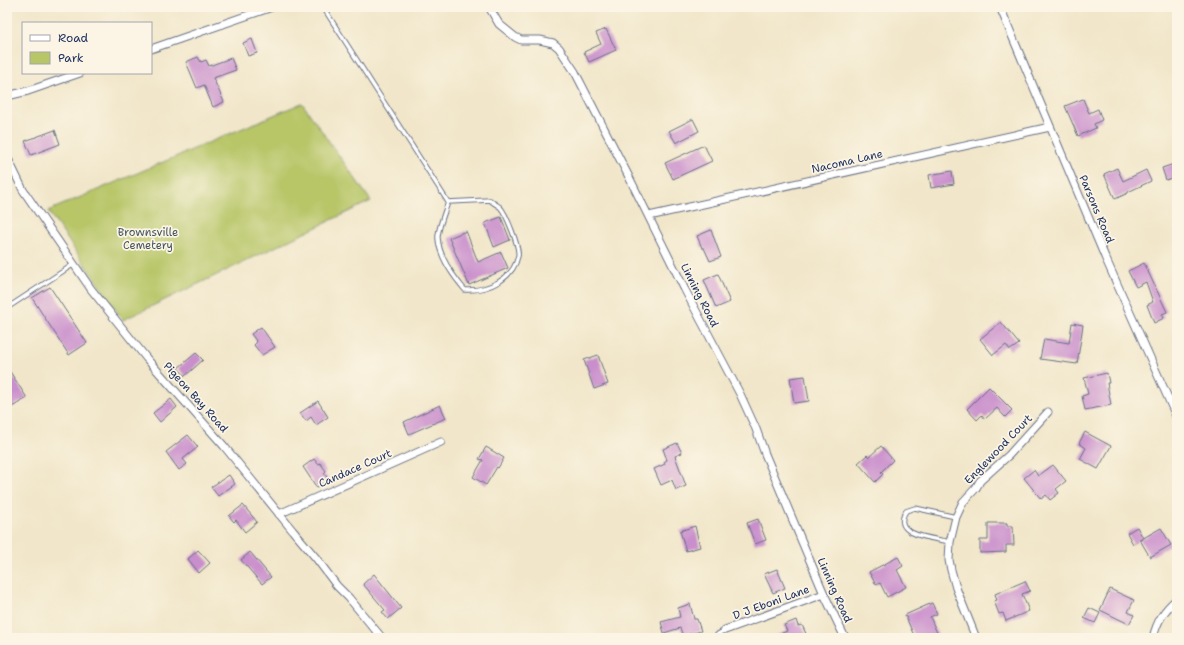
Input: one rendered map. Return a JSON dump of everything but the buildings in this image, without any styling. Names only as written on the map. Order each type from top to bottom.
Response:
[{"type":"street","points":[[152,49],[272,7]]},
{"type":"street","name":"Linning Road","points":[[489,7],[499,24],[515,37],[527,41],[540,40],[553,43],[559,48],[575,72],[685,290],[740,394],[756,428],[765,454],[824,594],[845,638]]},
{"type":"street","name":"Parsons Road","points":[[1000,7],[1136,328],[1177,418]]},
{"type":"street","points":[[7,96],[28,91],[77,74]]},
{"type":"street","name":"Nacoma Lane","points":[[649,216],[1050,127]]},
{"type":"street","name":"Pigeon Bay Road","points":[[7,160],[9,161],[23,190],[91,289],[147,359],[224,446],[278,514],[316,558],[337,586],[349,598],[382,638]]},
{"type":"street","name":"Englewood Court","points":[[976,638],[954,582],[949,560],[950,542],[956,517],[963,502],[976,488],[980,481],[1009,456],[1048,412]]},
{"type":"street","name":"Candace Court","points":[[278,514],[441,442]]},
{"type":"street","name":"D J Eboni Lane","points":[[725,630],[824,594]]},
{"type":"street","points":[[1153,638],[1158,621],[1164,612],[1177,599]]},
{"type":"lane","points":[[323,7],[448,202]]},
{"type":"lane","points":[[490,200],[501,208],[514,235],[518,255],[508,276],[496,283],[476,290],[465,290],[456,280],[444,261],[437,237],[448,202],[490,200]]},
{"type":"lane","points":[[7,308],[74,264]]},
{"type":"lane","points":[[950,542],[909,532],[903,524],[903,515],[906,510],[915,508],[956,517]]},
{"type":"lane","points":[[714,638],[725,630]]},
{"type":"green space","name":"Brownsville Cemetery","points":[[302,103],[371,201],[123,320],[48,211]]}]
